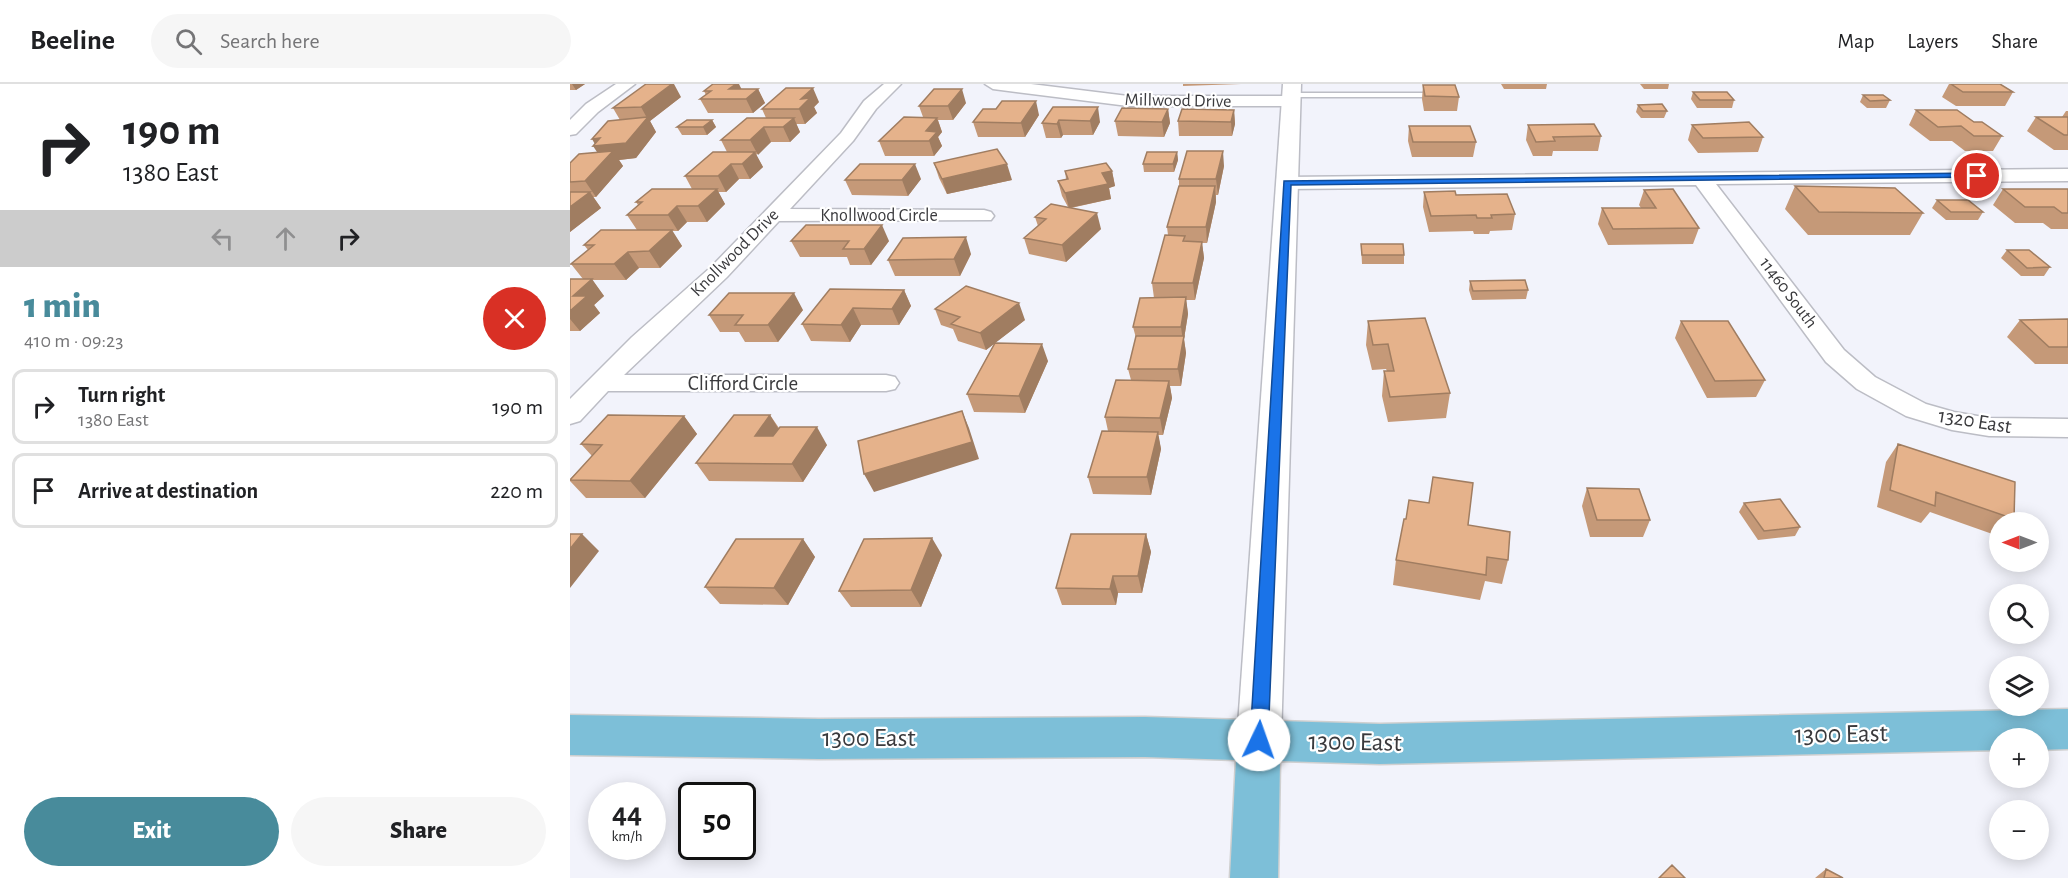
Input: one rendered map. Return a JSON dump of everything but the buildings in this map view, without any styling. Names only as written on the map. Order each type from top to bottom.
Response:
[{"type":"main road","points":[[1254,878],[1292,93]]},
{"type":"main road","name":"1300 East","points":[[570,735],[1259,740],[1380,744],[2068,729]]},
{"type":"street","points":[[570,130],[592,108],[627,84]]},
{"type":"street","name":"Knollwood Drive","points":[[570,415],[641,342],[699,291],[773,216],[847,137],[870,105],[893,84]]},
{"type":"street","name":"Millwood Drive","points":[[993,84],[1128,101],[1292,93]]},
{"type":"street","points":[[1128,101],[1139,84]]},
{"type":"street","points":[[1287,183],[2068,175]]},
{"type":"street","name":"11460 South","points":[[1701,178],[1835,356],[1866,383],[1887,395]]},
{"type":"street","name":"Knollwood Circle","points":[[773,216],[984,216]]},
{"type":"street","name":"Clifford Circle","points":[[601,383],[886,383]]},
{"type":"street","name":"1320 East","points":[[1887,395],[1916,410],[1952,421],[1989,427],[2068,428]]},
{"type":"lane","points":[[1292,93],[1457,95]]},
{"type":"route","points":[[1259,740],[1287,183],[1977,176]]}]
